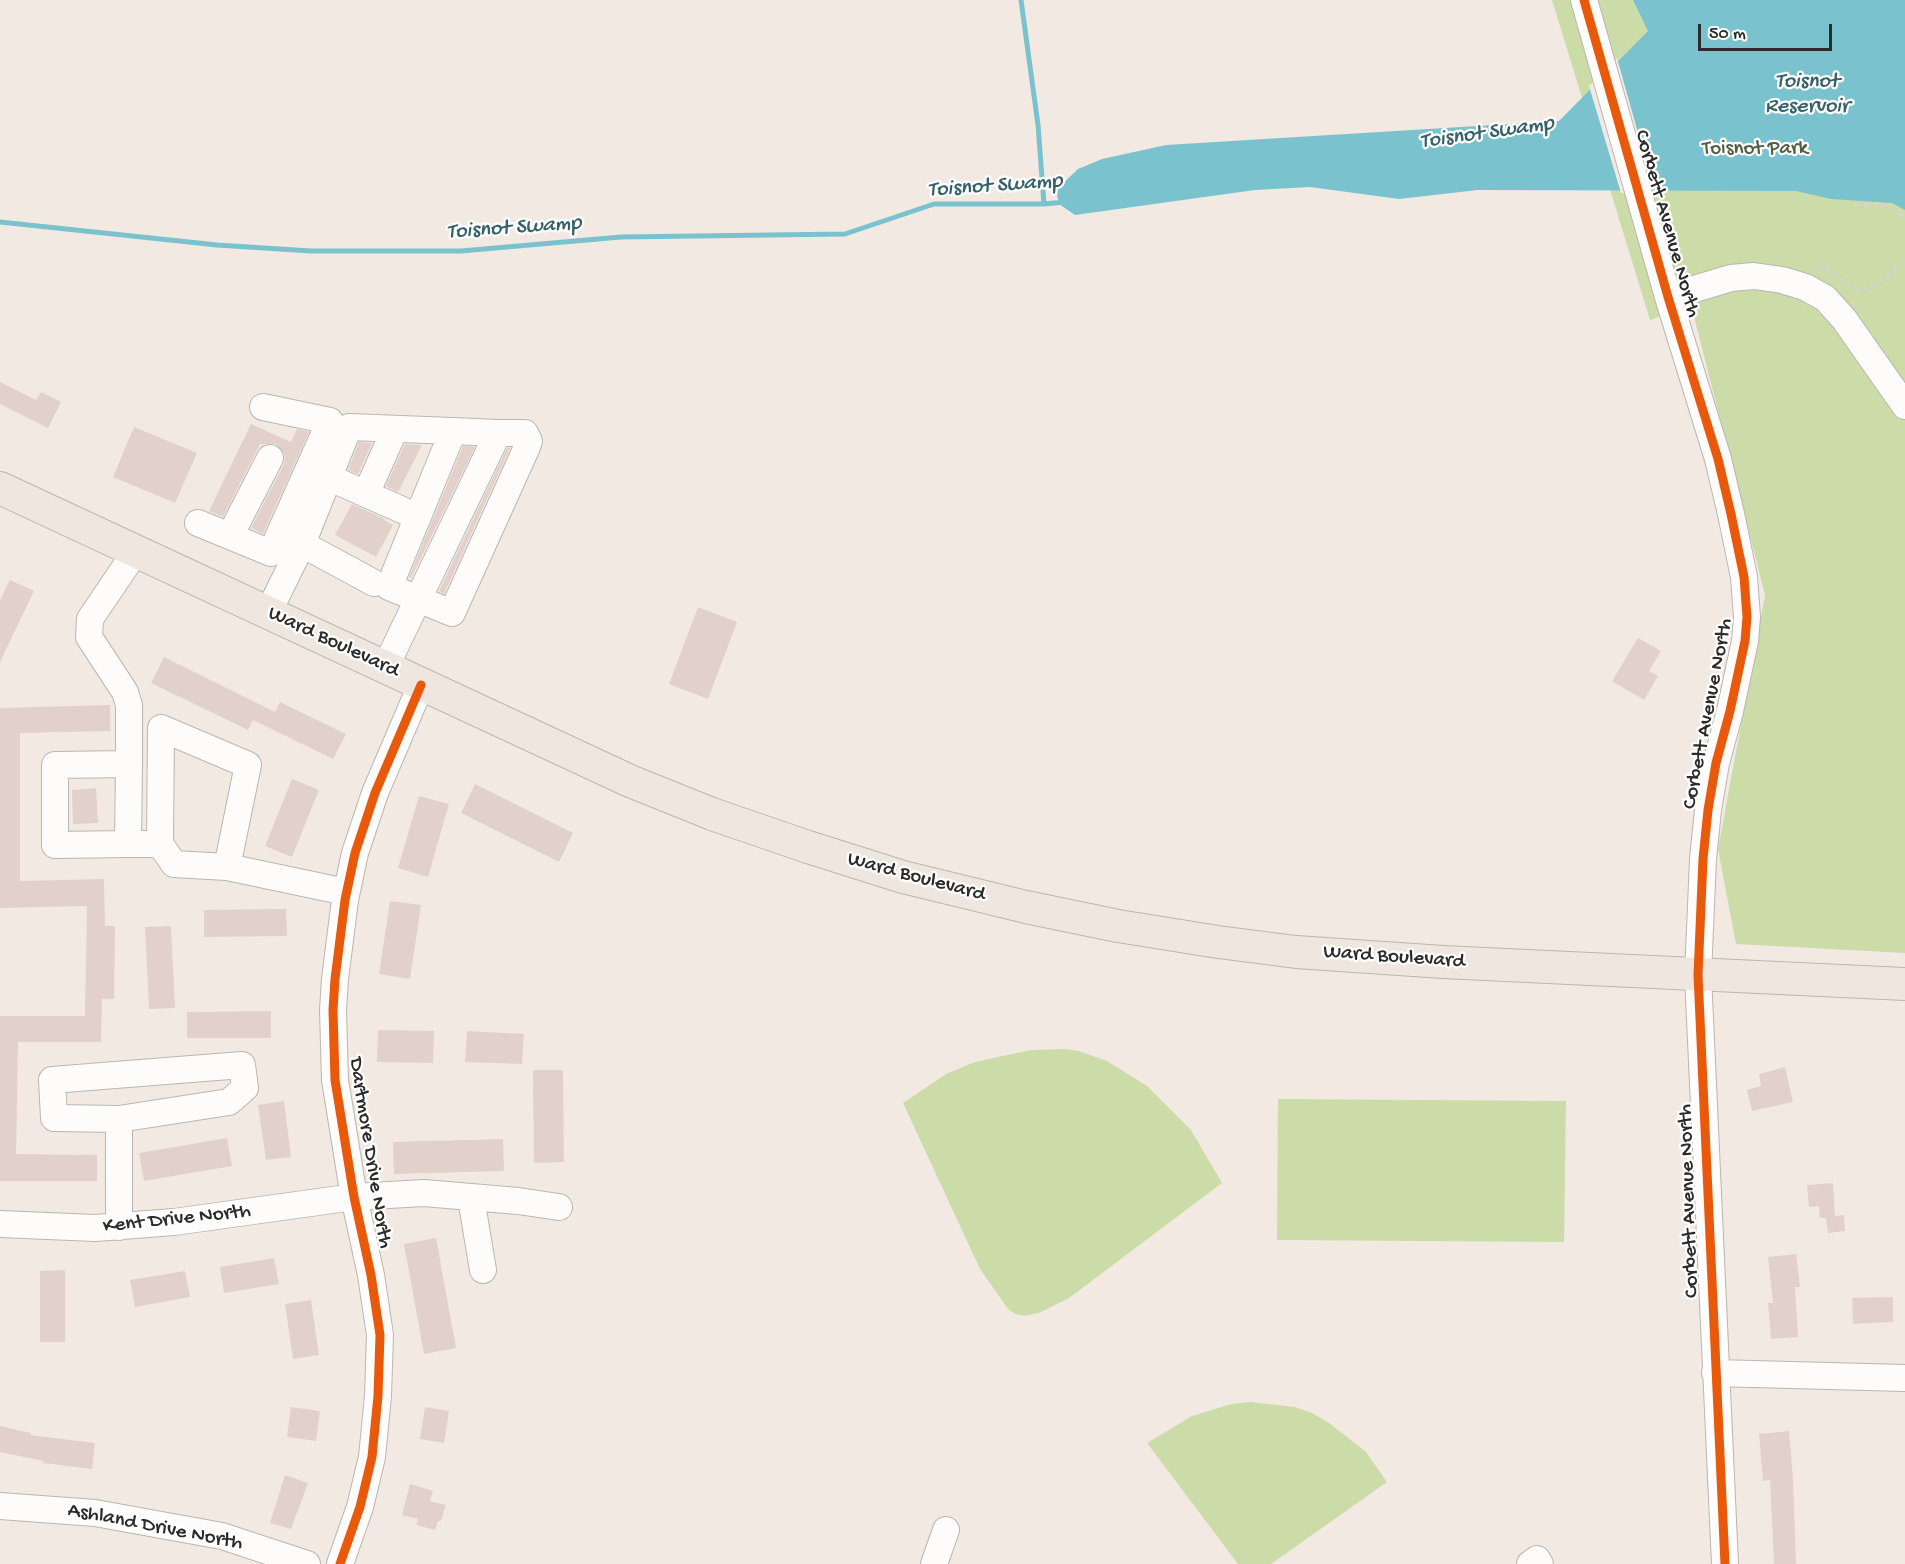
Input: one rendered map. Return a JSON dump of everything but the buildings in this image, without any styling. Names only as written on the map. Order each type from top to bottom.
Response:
[{"type":"main road","name":"Ward Boulevard","points":[[0,488],[630,782],[712,814],[903,877],[1026,907],[1118,926],[1296,952],[1443,962],[1905,984]]},
{"type":"street","name":"Corbett Avenue North","points":[[1584,0],[1668,297],[1718,459],[1744,577],[1747,617],[1745,641],[1716,763],[1708,810],[1703,859],[1698,975],[1725,1564]]},
{"type":"street","points":[[1668,297],[1731,278],[1764,278],[1805,286],[1825,298],[1844,319],[1905,406]]},
{"type":"street","points":[[263,407],[340,424],[395,429],[525,433],[529,441],[452,612],[389,586],[453,431]]},
{"type":"street","points":[[268,613],[302,544],[330,478],[340,424]]},
{"type":"street","points":[[198,523],[271,553],[340,424]]},
{"type":"street","points":[[366,494],[395,429]]},
{"type":"street","points":[[385,668],[498,433]]},
{"type":"street","points":[[230,536],[270,458]]},
{"type":"street","points":[[330,478],[418,517]]},
{"type":"street","points":[[302,544],[374,583]]},
{"type":"street","points":[[128,844],[129,705],[124,692],[89,637],[90,619],[136,551]]},
{"type":"street","name":"Dartmore Drive North","points":[[340,1564],[360,1507],[372,1457],[378,1396],[380,1335],[371,1275],[354,1197],[336,1080],[333,1010],[346,892],[356,854],[375,793],[421,685]]},
{"type":"street","points":[[227,867],[248,765],[161,728],[160,844],[174,864],[227,867],[346,892]]},
{"type":"street","points":[[129,764],[55,765],[55,845],[160,844]]},
{"type":"street","points":[[242,1065],[245,1088],[229,1102],[119,1119],[54,1118],[52,1080],[242,1065]]},
{"type":"street","points":[[119,1119],[119,1227]]},
{"type":"street","name":"Kent Drive North","points":[[0,1224],[119,1227],[227,1216],[354,1197],[424,1193],[559,1207]]},
{"type":"street","points":[[471,1198],[483,1270]]},
{"type":"street","points":[[1715,1373],[1905,1378]]},
{"type":"street","name":"Ashland Drive North","points":[[0,1506],[95,1513],[222,1536],[308,1564]]},
{"type":"street","points":[[934,1564],[946,1530]]},
{"type":"street","points":[[1530,1564],[1537,1559],[1540,1564]]},
{"type":"path","points":[[1855,205],[1884,205],[1905,218]]},
{"type":"path","points":[[1805,286],[1820,266],[1860,291],[1883,279],[1905,260]]},
{"type":"green space","name":"Toisnot Park","points":[[1552,0],[1905,0],[1905,953],[1736,944],[1718,849],[1765,595],[1691,305],[1650,320]]},
{"type":"green space","points":[[1031,1050],[1079,1051],[1107,1061],[1147,1086],[1191,1130],[1222,1183],[1069,1298],[1039,1313],[1024,1316],[1008,1309],[980,1269],[903,1103],[946,1074],[975,1062]]},
{"type":"green space","points":[[1278,1099],[1566,1101],[1564,1242],[1277,1240]]},
{"type":"green space","points":[[1250,1402],[1295,1407],[1312,1413],[1329,1423],[1366,1452],[1387,1482],[1271,1564],[1238,1564],[1147,1443],[1192,1416],[1231,1404]]},
{"type":"water","name":"Toisnot Reservoir","points":[[1633,0],[1905,0],[1905,210],[1892,203],[1831,199],[1796,191],[1478,190],[1399,199],[1310,187],[1255,190],[1075,215],[1059,204],[1056,190],[1078,169],[1102,159],[1166,145],[1559,121],[1648,31]]},
{"type":"pier","points":[[1617,58],[1654,190],[1646,193],[1621,193],[1589,86]]},
{"type":"waterway","points":[[1021,0],[1038,125],[1044,204]]},
{"type":"waterway","name":"Toisnot Swamp","points":[[0,222],[217,245],[311,251],[461,251],[621,237],[845,234],[934,204],[1065,202]]},
{"type":"cycle path","points":[[1584,0],[1668,297],[1718,459],[1744,577],[1747,617],[1745,641],[1716,763],[1708,810],[1703,859],[1698,975],[1725,1564]]},
{"type":"cycle path","points":[[340,1564],[360,1507],[372,1457],[378,1396],[380,1335],[335,1080],[333,1010],[335,979],[345,900],[355,853],[375,793],[421,685]]}]
